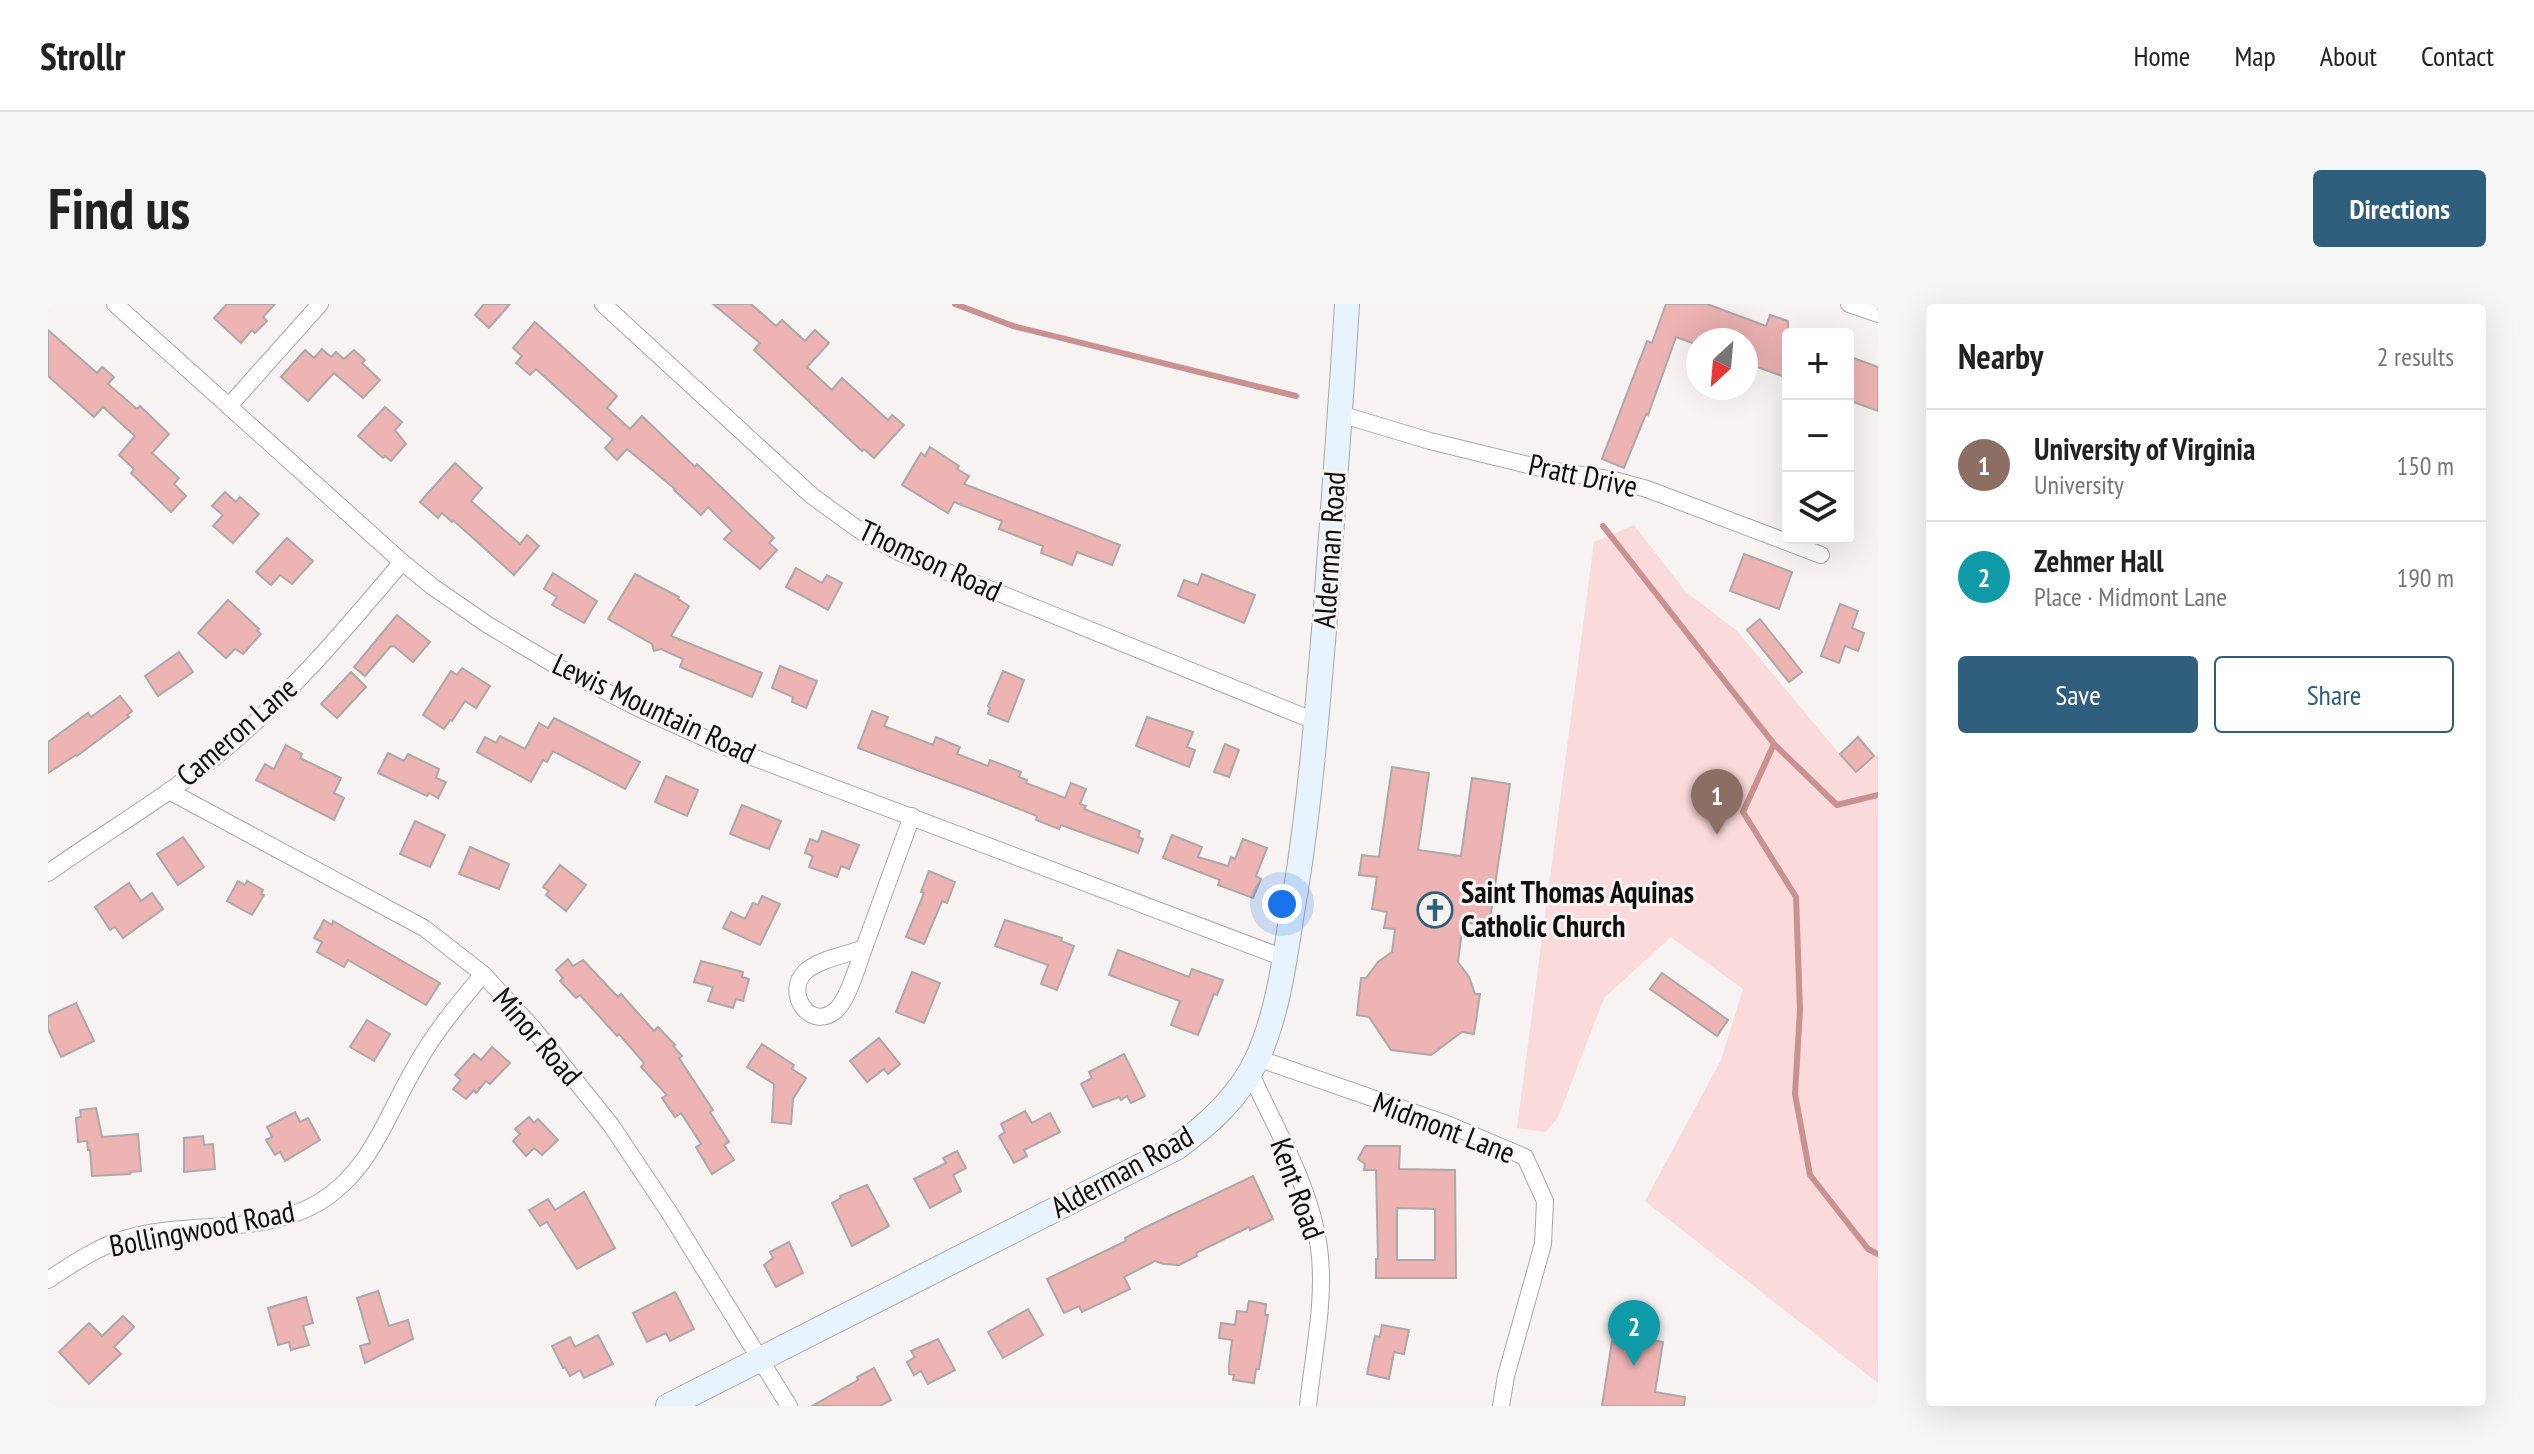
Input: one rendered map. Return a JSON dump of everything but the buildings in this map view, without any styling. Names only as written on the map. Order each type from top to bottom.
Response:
[{"type":"main road","name":"Alderman Road","points":[[668,1406],[1176,1148],[1224,1107],[1254,1065],[1268,1031],[1306,828],[1317,722],[1347,304]]},
{"type":"street","name":"Lewis Mountain Road","points":[[115,304],[402,562],[488,625],[560,668],[718,744],[1284,958]]},
{"type":"street","points":[[229,406],[320,304]]},
{"type":"street","name":"Thomson Road","points":[[603,304],[812,496],[866,535],[903,554],[1317,722]]},
{"type":"street","points":[[1849,304],[1878,314]]},
{"type":"street","name":"Pratt Drive","points":[[1340,414],[1430,441],[1549,470],[1614,480],[1647,489],[1821,555]]},
{"type":"street","name":"Cameron Lane","points":[[48,873],[169,791],[226,748],[278,702],[402,562]]},
{"type":"street","name":"Minor Road","points":[[169,791],[424,928],[483,974],[532,1027],[611,1125],[669,1212],[789,1406]]},
{"type":"street","points":[[864,948],[804,973],[796,994],[807,1013],[828,1015],[841,1005],[864,948],[912,816]]},
{"type":"street","name":"Bollingwood Road","points":[[48,1280],[83,1257],[117,1241],[178,1229],[275,1219],[317,1203],[340,1187],[376,1145],[419,1060],[483,974]]},
{"type":"street","name":"Kent Road","points":[[1254,1065],[1306,1194],[1320,1250],[1321,1282],[1308,1406]]},
{"type":"street","name":"Midmont Lane","points":[[1254,1065],[1447,1124],[1525,1157],[1545,1201],[1543,1244],[1506,1376],[1501,1406]]},
{"type":"shaded area","points":[[1634,525],[1685,591],[1737,631],[1856,774],[1878,754],[1878,1383],[1645,1201],[1721,1060],[1743,989],[1671,937],[1604,998],[1558,1117],[1546,1132],[1517,1128],[1594,542]]},
{"type":"waterway","points":[[955,304],[1013,326],[1296,396]]},
{"type":"waterway","points":[[1603,526],[1774,744],[1837,805],[1878,795]]},
{"type":"waterway","points":[[1774,744],[1743,812],[1796,897],[1800,1010],[1795,1094],[1810,1175],[1868,1249],[1878,1254]]},
{"type":"place","name":"University of Virginia","points":[[1717,835]]},
{"type":"place","name":"Saint Thomas Aquinas Catholic Church","points":[[1435,910]]},
{"type":"place","name":"Zehmer Hall","points":[[1634,1366]]}]
